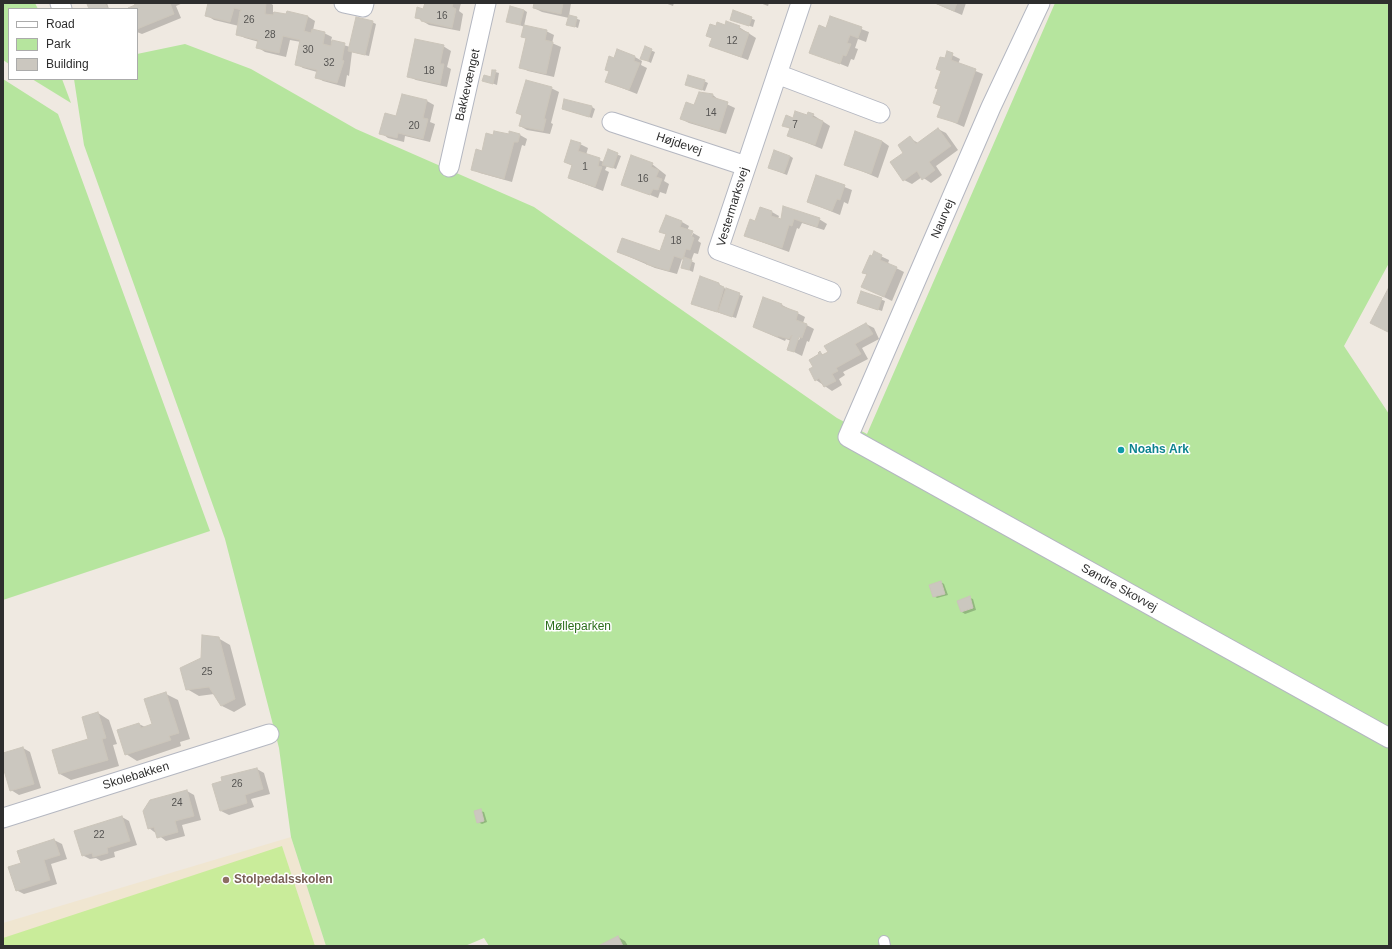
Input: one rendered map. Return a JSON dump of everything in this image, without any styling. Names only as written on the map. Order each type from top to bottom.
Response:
[{"type":"street","points":[[344,3],[363,7],[364,3]]},
{"type":"street","name":"Bakkevænget","points":[[449,167],[486,3]]},
{"type":"street","name":"Vestermarksvej","points":[[800,3],[718,250],[831,292]]},
{"type":"street","name":"Naurvej","points":[[848,437],[991,108],[1040,3]]},
{"type":"street","points":[[777,74],[880,113]]},
{"type":"street","name":"Højdevej","points":[[612,122],[746,166]]},
{"type":"street","name":"Søndre Skovvej","points":[[848,437],[1389,738]]},
{"type":"street","name":"Skolebakken","points":[[3,818],[268,734]]},
{"type":"shaded area","name":"Stolpedalsskolen","points":[[291,837],[326,946],[3,946],[3,923]]},
{"type":"green space","points":[[3,3],[35,3],[38,8],[8,8],[8,63],[3,60]]},
{"type":"green space","name":"Mølleparken","points":[[1055,3],[1389,3],[1389,263],[1344,346],[1389,414],[1389,946],[489,946],[484,938],[465,946],[326,946],[291,837],[279,748],[225,539],[84,145],[74,80],[138,80],[138,54],[185,44],[251,69],[356,129],[534,207],[837,418],[867,434]]},
{"type":"green space","points":[[3,79],[58,114],[210,531],[3,600]]},
{"type":"green space","points":[[34,80],[62,80],[71,103]]},
{"type":"green space","name":"Stolpedalsskolen","points":[[282,846],[315,946],[3,946],[3,938]]},
{"type":"building","points":[[105,3],[108,8],[89,8],[87,4]]},
{"type":"building","points":[[134,3],[170,3],[174,14],[138,29],[138,8],[128,8],[135,5]]},
{"type":"building","points":[[208,3],[266,3],[265,14],[273,15],[274,12],[286,14],[287,11],[308,16],[304,31],[311,33],[312,29],[325,32],[323,44],[331,46],[332,40],[345,43],[342,60],[344,61],[337,83],[315,78],[317,70],[295,65],[300,40],[283,36],[279,53],[256,48],[258,40],[236,35],[240,11],[242,10],[234,8],[230,22],[205,16]]},
{"type":"building","points":[[425,3],[453,3],[452,7],[456,9],[452,28],[421,21],[421,19],[415,18],[417,7],[423,9]]},
{"type":"building","points":[[534,3],[563,3],[561,14],[533,8]]},
{"type":"building","points":[[935,3],[957,3],[954,11]]},
{"type":"building","points":[[510,6],[524,10],[520,25],[506,22]]},
{"type":"building","points":[[733,10],[752,17],[749,26],[730,20]]},
{"type":"building","points":[[569,15],[577,17],[575,27],[566,25]]},
{"type":"building","points":[[830,16],[862,27],[858,38],[850,35],[847,43],[851,44],[846,56],[843,55],[840,64],[809,53],[819,25],[826,28]]},
{"type":"building","points":[[356,17],[373,21],[365,55],[348,51]]},
{"type":"building","points":[[726,21],[740,26],[739,29],[749,33],[741,57],[709,46],[712,38],[706,36],[710,24],[716,26],[717,22],[725,25]]},
{"type":"building","points":[[524,25],[547,30],[545,40],[553,42],[546,74],[519,68],[526,38],[521,37]]},
{"type":"building","points":[[415,39],[444,45],[440,64],[444,64],[440,84],[407,77]]},
{"type":"building","points":[[645,46],[652,49],[648,61],[640,59]]},
{"type":"building","points":[[617,49],[635,56],[634,61],[640,63],[629,90],[605,82],[609,71],[605,70],[609,56],[614,58]]},
{"type":"building","points":[[947,51],[953,53],[951,60],[976,69],[957,123],[937,117],[941,106],[933,103],[938,89],[935,88],[941,71],[936,69],[940,57],[945,58]]},
{"type":"building","points":[[492,70],[496,70],[493,84],[482,81],[484,75],[491,77]]},
{"type":"building","points":[[688,75],[705,80],[702,90],[685,85]]},
{"type":"building","points":[[526,80],[552,87],[544,119],[546,119],[543,131],[519,126],[522,115],[516,113]]},
{"type":"building","points":[[699,92],[713,94],[712,97],[728,102],[719,131],[680,119],[686,102],[694,105]]},
{"type":"building","points":[[402,94],[427,100],[423,118],[428,119],[423,139],[398,133],[397,138],[379,134],[385,113],[396,116]]},
{"type":"building","points":[[564,99],[592,106],[589,117],[562,109]]},
{"type":"building","points":[[795,111],[807,115],[808,112],[814,114],[812,117],[823,121],[815,145],[787,136],[790,128],[782,126],[786,115],[793,118]]},
{"type":"building","points":[[938,128],[951,146],[929,162],[935,170],[922,180],[917,171],[903,181],[890,162],[903,153],[898,145],[910,136],[916,144]]},
{"type":"building","points":[[494,131],[509,134],[509,131],[520,134],[518,142],[514,142],[504,179],[471,170],[476,149],[482,151],[486,133],[493,135]]},
{"type":"building","points":[[855,131],[882,141],[871,174],[844,165]]},
{"type":"building","points":[[571,140],[581,143],[578,151],[600,158],[598,166],[602,167],[595,187],[568,178],[572,165],[564,162]]},
{"type":"building","points":[[608,149],[618,153],[613,168],[602,165]]},
{"type":"building","points":[[774,150],[790,156],[784,173],[768,168]]},
{"type":"building","points":[[631,155],[653,163],[651,167],[659,170],[656,177],[662,179],[658,190],[653,189],[650,195],[621,185]]},
{"type":"building","points":[[816,175],[845,185],[840,200],[837,199],[832,211],[807,202]]},
{"type":"building","points":[[783,206],[820,218],[817,227],[794,219],[792,226],[789,225],[782,248],[744,236],[750,219],[755,221],[760,207],[772,211],[771,216],[781,219]]},
{"type":"building","points":[[666,215],[682,221],[680,227],[693,231],[691,236],[694,238],[690,250],[686,249],[683,259],[674,256],[669,271],[646,264],[647,263],[617,252],[622,238],[660,251],[666,234],[659,232]]},
{"type":"building","points":[[874,251],[882,255],[880,260],[897,267],[884,297],[861,287],[867,274],[862,273],[870,255],[872,256]]},
{"type":"building","points":[[684,257],[692,260],[689,270],[681,268]]},
{"type":"building","points":[[700,276],[719,283],[719,285],[724,287],[717,312],[691,304]]},
{"type":"building","points":[[1389,287],[1389,330],[1388,332],[1370,323]]},
{"type":"building","points":[[726,288],[740,293],[732,317],[718,312]]},
{"type":"building","points":[[861,291],[882,298],[878,310],[857,303]]},
{"type":"building","points":[[763,297],[798,312],[796,320],[807,324],[802,338],[799,337],[794,352],[787,350],[792,335],[789,339],[777,337],[753,327]]},
{"type":"building","points":[[866,323],[873,334],[855,344],[861,354],[836,368],[838,371],[832,374],[836,381],[824,387],[819,378],[815,381],[809,369],[813,367],[809,360],[819,354],[818,353],[820,351],[822,355],[828,352],[824,346]]},
{"type":"building","points":[[941,581],[945,594],[933,597],[929,585]]},
{"type":"building","points":[[970,596],[973,608],[961,612],[957,601]]},
{"type":"building","points":[[202,635],[219,637],[235,699],[221,706],[209,687],[186,690],[180,668],[201,658]]},
{"type":"building","points":[[166,692],[179,733],[169,736],[171,740],[125,755],[117,730],[139,723],[141,728],[152,724],[144,699]]},
{"type":"building","points":[[98,712],[106,738],[102,739],[108,760],[59,774],[52,750],[88,739],[82,717]]},
{"type":"building","points":[[23,747],[34,784],[10,791],[3,767],[3,753]]},
{"type":"building","points":[[257,768],[263,789],[245,795],[247,803],[220,811],[212,784],[222,781],[221,777]]},
{"type":"building","points":[[187,790],[194,816],[175,821],[178,832],[157,838],[154,827],[148,829],[143,811],[150,800]]},
{"type":"building","points":[[481,809],[484,821],[477,823],[474,811]]},
{"type":"building","points":[[122,816],[130,841],[107,848],[108,853],[93,857],[92,853],[82,856],[74,831]]},
{"type":"building","points":[[54,839],[60,855],[44,860],[50,880],[16,891],[8,867],[21,863],[17,851]]},
{"type":"building","points":[[618,936],[623,946],[598,946]]},
{"type":"place","name":"Noahs Ark","points":[[1121,450]]},
{"type":"place","name":"Stolpedalsskolen","points":[[226,880]]}]
